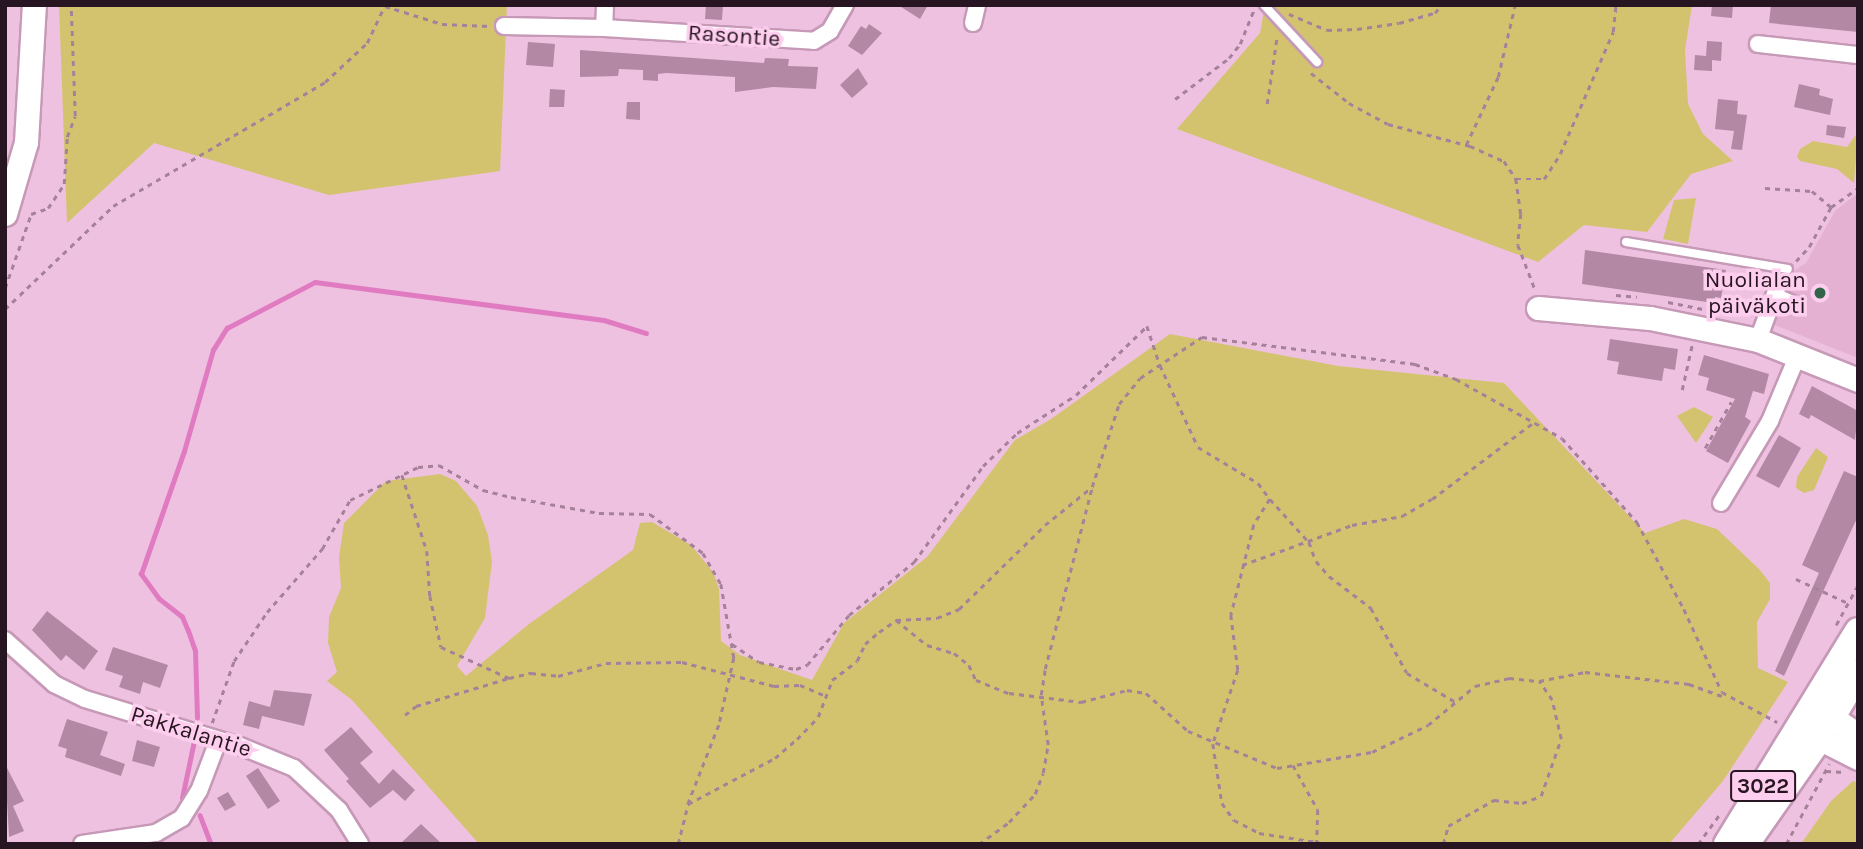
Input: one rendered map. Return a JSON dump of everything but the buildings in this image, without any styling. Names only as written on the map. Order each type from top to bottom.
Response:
[{"type":"main road","name":"3022","points":[[1745,844],[1814,727],[1858,631]]},
{"type":"main road","name":"3022","points":[[1727,844],[1858,673]]},
{"type":"street","points":[[5,215],[26,142],[34,5]]},
{"type":"street","points":[[604,28],[605,5]]},
{"type":"street","name":"Rasontie","points":[[504,26],[604,28],[814,41],[830,31],[845,5]]},
{"type":"street","points":[[973,23],[977,5]]},
{"type":"street","points":[[1758,44],[1858,55]]},
{"type":"street","points":[[1758,340],[1781,281]]},
{"type":"street","points":[[1544,309],[1650,318],[1758,340],[1858,380]]},
{"type":"street","points":[[1721,503],[1770,421],[1797,357]]},
{"type":"street","name":"Pakkalantie","points":[[5,640],[54,684],[85,699],[278,760],[310,778],[339,810],[360,844]]},
{"type":"street","points":[[1814,727],[1858,735]]},
{"type":"street","points":[[1814,727],[1858,758]]},
{"type":"street","points":[[82,844],[156,833],[182,818],[200,791],[213,740]]},
{"type":"lane","points":[[1266,9],[1317,62]]},
{"type":"lane","points":[[1626,242],[1781,281],[1800,303]]},
{"type":"path","points":[[5,288],[31,214],[48,208],[64,184],[67,137],[75,116],[71,5]]},
{"type":"path","points":[[1175,99],[1229,58],[1252,20],[1254,5]]},
{"type":"path","points":[[1266,9],[1295,14],[1327,30],[1399,23],[1435,13],[1441,5]]},
{"type":"path","points":[[1466,145],[1498,77],[1515,5]]},
{"type":"path","points":[[1516,179],[1544,179],[1560,154],[1613,32],[1616,5]]},
{"type":"path","points":[[5,309],[113,206],[325,82],[367,43],[385,6],[442,24],[504,26]]},
{"type":"path","points":[[1266,9],[1277,37],[1268,104]]},
{"type":"path","points":[[1303,47],[1308,70],[1349,103],[1388,124],[1466,145],[1504,161],[1516,179],[1521,215],[1518,245],[1544,309]]},
{"type":"path","points":[[1765,188],[1812,191],[1831,207]]},
{"type":"path","points":[[1781,281],[1809,247],[1831,207],[1858,188]]},
{"type":"path","points":[[732,644],[759,662],[796,669],[807,665],[849,615],[914,562],[983,466],[1017,433],[1076,395],[1147,326],[1160,366],[1198,447],[1258,483],[1309,542],[1316,561],[1329,576],[1371,608],[1407,673],[1454,701]]},
{"type":"path","points":[[979,844],[1009,822],[1035,794],[1048,745],[1041,695],[1062,596],[1092,487],[1119,404],[1140,378],[1202,337],[1415,364],[1456,379],[1562,438],[1637,522],[1684,609],[1705,663],[1728,698]]},
{"type":"path","points":[[1682,390],[1691,342],[1706,346]]},
{"type":"path","points":[[1705,448],[1731,402]]},
{"type":"path","points":[[1242,565],[1352,525],[1402,516],[1535,422]]},
{"type":"path","points":[[213,740],[234,661],[267,612],[322,549],[351,500],[402,474],[439,465],[483,490],[511,497],[600,513],[650,514],[685,536],[715,570],[732,644],[733,677],[688,804],[678,844]]},
{"type":"path","points":[[402,474],[427,551],[430,596],[441,647],[509,678]]},
{"type":"path","points":[[688,804],[718,785],[775,758],[818,717],[832,680],[857,661],[865,644],[895,620],[937,618],[959,608],[1045,524],[1092,487]]},
{"type":"path","points":[[1270,499],[1254,525],[1231,615],[1238,670],[1213,744],[1222,803],[1234,820],[1259,833],[1323,844]]},
{"type":"path","points":[[1796,579],[1848,603]]},
{"type":"path","points":[[895,620],[928,645],[954,653],[969,666],[975,680],[1009,693],[1081,702],[1127,690],[1146,693],[1188,731],[1213,744],[1277,768],[1382,748],[1428,725],[1475,686],[1509,678],[1539,681],[1586,672],[1689,684],[1814,727],[1786,844]]},
{"type":"path","points":[[405,715],[415,706],[509,678],[531,673],[558,676],[606,663],[682,662],[774,686],[800,685],[826,696]]},
{"type":"path","points":[[1443,844],[1448,826],[1494,800],[1522,803],[1541,796],[1561,739],[1552,700],[1539,681]]},
{"type":"path","points":[[1293,765],[1318,810],[1317,842]]},
{"type":"path","points":[[813,844],[820,844]]},
{"type":"shaded area","points":[[59,5],[507,5],[500,171],[329,195],[154,143],[67,223]]},
{"type":"shaded area","points":[[1265,5],[1692,5],[1685,50],[1688,104],[1703,134],[1733,161],[1691,174],[1647,232],[1584,225],[1538,262],[1177,129],[1260,33]]},
{"type":"shaded area","points":[[1858,132],[1854,183],[1837,169],[1800,161],[1797,157],[1800,149],[1813,141],[1847,147]]},
{"type":"shaded area","name":"Nuolialan päiväkoti","points":[[1858,193],[1858,358],[1772,324],[1792,272],[1806,263],[1835,211]]},
{"type":"shaded area","points":[[1696,198],[1688,244],[1663,239],[1674,200]]},
{"type":"shaded area","points":[[1170,334],[1338,366],[1504,383],[1645,533],[1684,519],[1717,529],[1760,570],[1770,583],[1770,599],[1757,622],[1758,668],[1788,682],[1723,781],[1669,844],[479,844],[352,700],[327,681],[337,672],[328,643],[329,617],[341,588],[339,557],[344,523],[386,481],[440,474],[456,481],[477,506],[488,535],[492,562],[485,618],[457,666],[466,676],[529,624],[633,550],[640,523],[652,522],[691,545],[713,572],[719,589],[721,641],[740,655],[812,680],[844,623],[927,557],[1015,440],[1051,419]]},
{"type":"shaded area","points":[[1694,407],[1713,417],[1696,443],[1677,416]]},
{"type":"shaded area","points":[[1816,448],[1828,457],[1814,490],[1804,493],[1796,488],[1797,477]]},
{"type":"shaded area","points":[[1853,781],[1858,783],[1858,844],[1801,844],[1831,801]]},
{"type":"waterway","points":[[197,718],[195,651],[188,631],[182,617],[159,599],[141,574],[184,451],[213,350],[227,328],[315,282],[604,320],[646,333]]},
{"type":"waterway","points":[[182,798],[194,741]]},
{"type":"waterway","points":[[200,815],[211,844]]},
{"type":"place","name":"Nuolialan päiväkoti","points":[[1820,293]]}]
